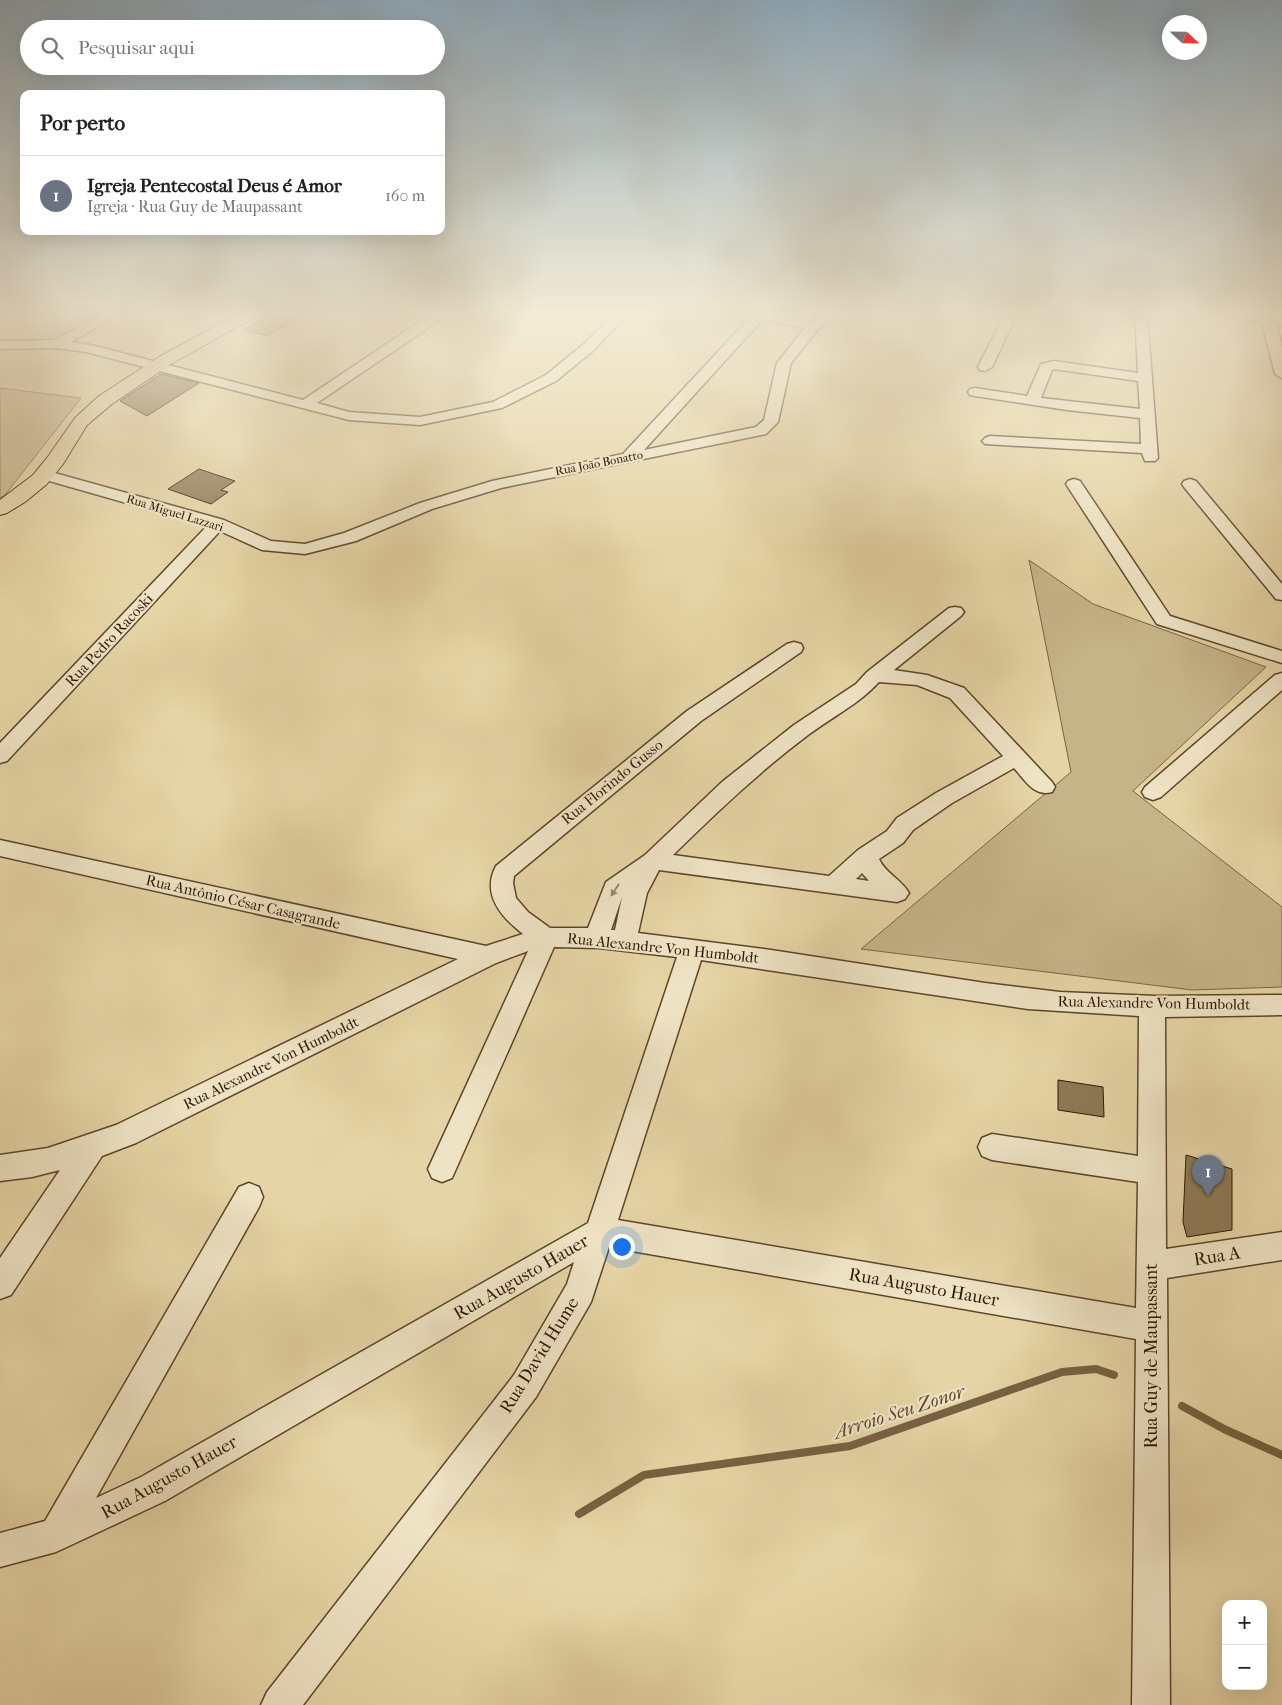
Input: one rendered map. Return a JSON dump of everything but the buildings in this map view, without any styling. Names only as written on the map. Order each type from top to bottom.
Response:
[{"type":"main road","points":[[0,509],[24,494],[45,475],[86,417],[115,394]]},
{"type":"street","points":[[265,394],[349,416],[420,421],[497,404],[519,394]]},
{"type":"street","points":[[306,404],[321,394]]},
{"type":"street","points":[[630,457],[688,394]]},
{"type":"street","name":"Rua João Bonatto","points":[[305,549],[350,537],[426,506],[498,484],[761,430],[771,422],[777,394]]},
{"type":"street","points":[[986,394],[1148,414]]},
{"type":"street","points":[[1032,400],[1035,394]]},
{"type":"street","points":[[990,441],[1150,453],[1147,394]]},
{"type":"street","name":"Rua Miguel Lazzari","points":[[45,475],[218,524],[268,546],[305,549]]},
{"type":"street","points":[[1074,484],[1163,620],[1282,657]]},
{"type":"street","points":[[1190,484],[1282,595]]},
{"type":"street","name":"Rua Pedro Racoski","points":[[0,756],[218,524]]},
{"type":"street","points":[[596,939],[614,888],[653,861],[730,787],[801,730],[863,688],[874,676],[955,612]]},
{"type":"street","name":"Rua Florindo Gusso","points":[[546,938],[520,919],[509,907],[502,895],[504,872],[681,726],[753,674],[794,648]]},
{"type":"street","points":[[874,676],[909,676],[925,679],[942,684],[957,693],[1044,787]]},
{"type":"street","points":[[1153,792],[1282,679]]},
{"type":"street","points":[[834,885],[866,856],[891,841],[905,824],[927,809],[1017,757]]},
{"type":"street","name":"Rua Antônio César Casagrande","points":[[0,848],[487,956]]},
{"type":"street","points":[[653,861],[897,893],[872,870],[866,856]]},
{"type":"street","points":[[624,941],[635,893],[653,861]]},
{"type":"street","points":[[442,1169],[546,938]]},
{"type":"street","name":"Rua Alexandre Von Humboldt","points":[[0,1168],[54,1160],[92,1148],[126,1134],[487,956],[519,944],[546,938],[624,941],[692,949],[764,958],[1029,999],[1078,1004],[1152,1006],[1282,1005]]},
{"type":"street","name":"Rua David Hume","points":[[280,1705],[524,1386],[580,1291],[692,949]]},
{"type":"street","name":"Rua Guy de Maupassant","points":[[1151,1705],[1152,1006]]},
{"type":"street","points":[[0,1284],[92,1148]]},
{"type":"street","points":[[992,1148],[1152,1171]]},
{"type":"street","points":[[56,1535],[249,1197]]},
{"type":"street","name":"Rua Augusto Hauer","points":[[0,1550],[56,1535],[153,1489],[601,1231],[1151,1326]]},
{"type":"street","name":"Rua A","points":[[1151,1266],[1282,1246]]},
{"type":"shaded area","points":[[0,394],[45,394],[81,398],[5,495],[0,498]]},
{"type":"shaded area","points":[[1029,560],[1093,604],[1266,667],[1133,791],[1282,907],[1282,987],[1192,990],[861,949],[1071,772]]},
{"type":"waterway","name":"Arroio Seu Zonor","points":[[579,1514],[644,1475],[850,1446],[1062,1372],[1096,1369],[1114,1375]]},
{"type":"waterway","name":"Arroio Seu Zonor","points":[[1182,1406],[1224,1429],[1282,1455]]},
{"type":"place","name":"Igreja Pentecostal Deus é Amor","points":[[1208,1196]]}]
